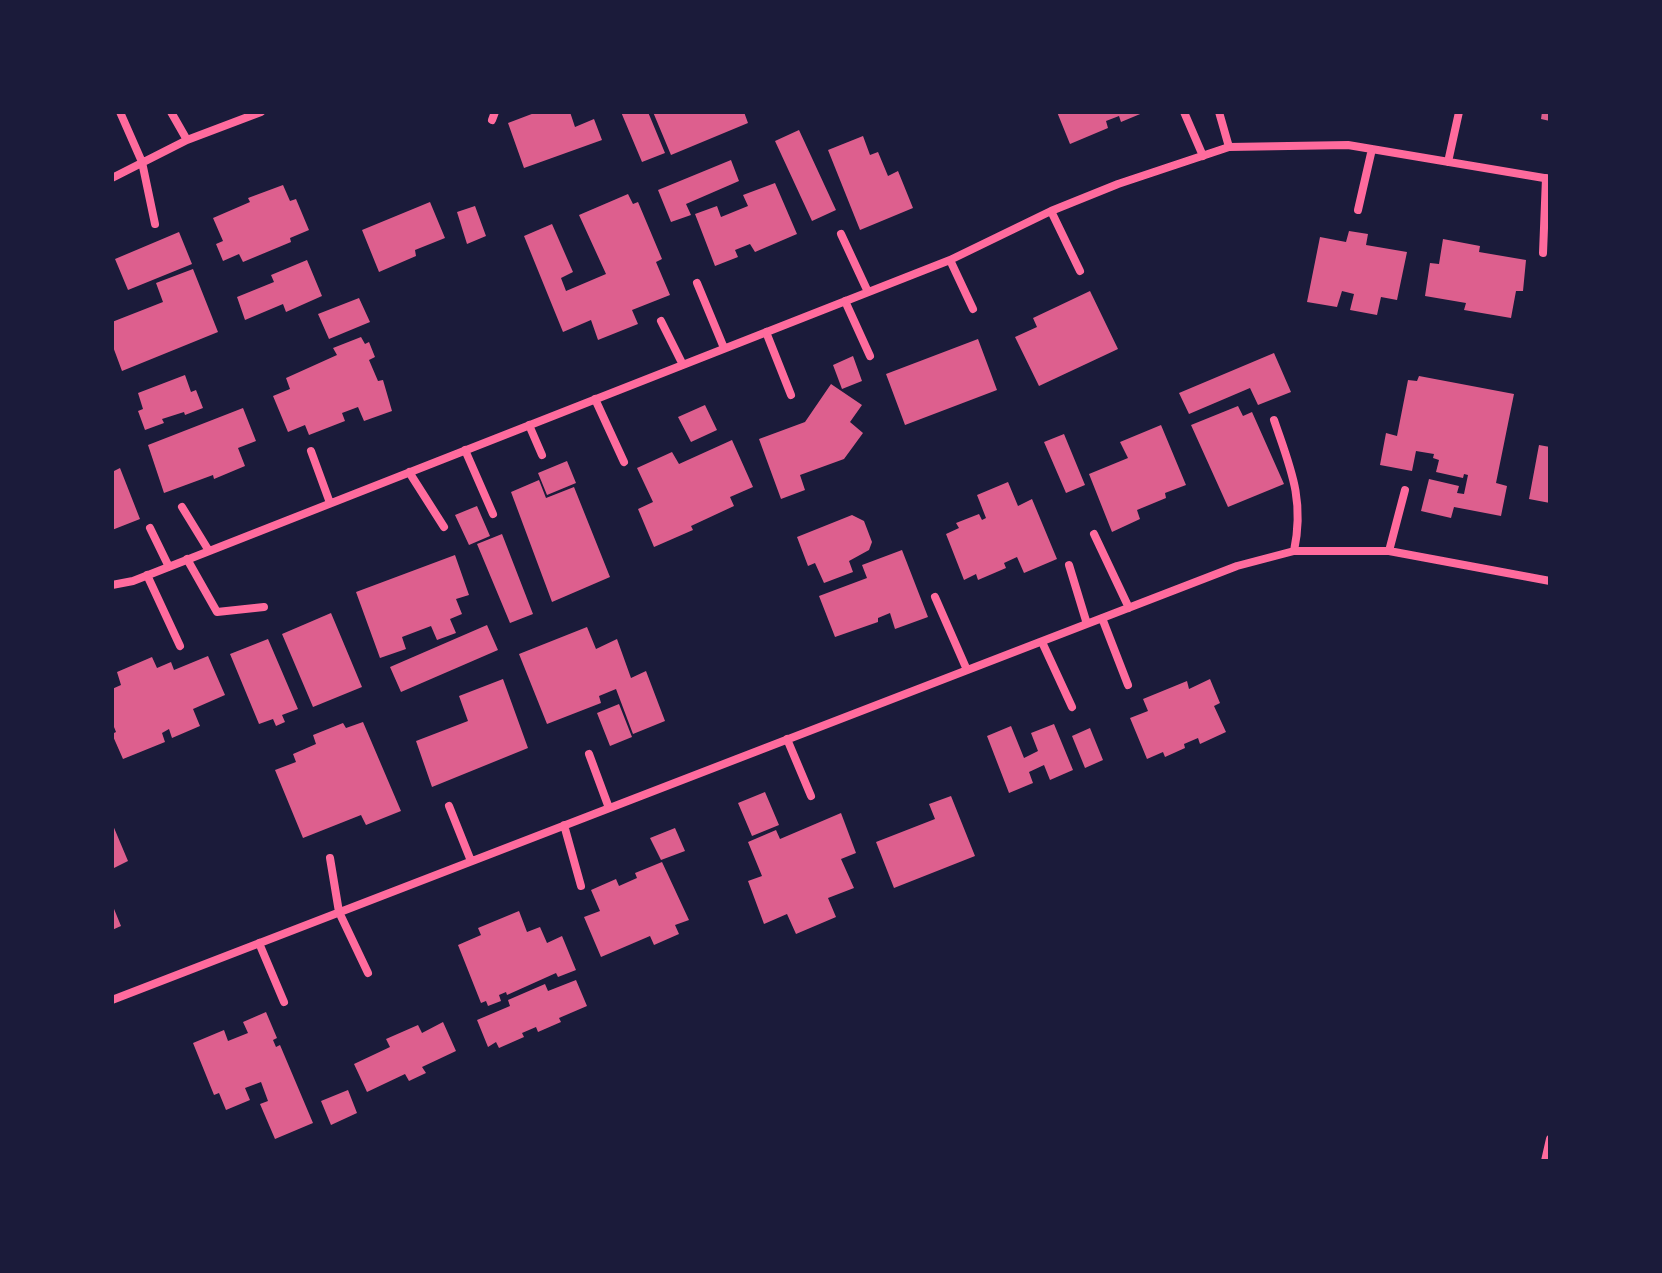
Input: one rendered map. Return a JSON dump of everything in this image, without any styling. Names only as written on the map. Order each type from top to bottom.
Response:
[{"type":"street","points":[[120,112],[142,162],[155,224]]},
{"type":"street","points":[[171,112],[187,140]]},
{"type":"street","points":[[112,178],[187,140],[261,112]]},
{"type":"street","points":[[1184,112],[1203,156]]},
{"type":"street","points":[[1219,112],[1229,147]]},
{"type":"street","points":[[1448,162],[1459,112]]},
{"type":"street","points":[[112,585],[169,567],[950,260],[1051,211],[1118,184],[1229,147],[1348,145],[1548,179],[1543,253]]},
{"type":"street","points":[[1358,210],[1372,149]]},
{"type":"street","points":[[1051,211],[1080,271]]},
{"type":"street","points":[[841,234],[868,292]]},
{"type":"street","points":[[950,260],[973,309]]},
{"type":"street","points":[[697,283],[724,348]]},
{"type":"street","points":[[845,301],[870,356]]},
{"type":"street","points":[[661,321],[683,365]]},
{"type":"street","points":[[766,332],[791,395]]},
{"type":"street","points":[[595,399],[624,462]]},
{"type":"street","points":[[1274,420],[1292,468],[1300,523],[1294,551]]},
{"type":"street","points":[[529,425],[542,455]]},
{"type":"street","points":[[465,450],[493,514]]},
{"type":"street","points":[[311,451],[330,503]]},
{"type":"street","points":[[409,472],[444,527]]},
{"type":"street","points":[[1389,551],[1405,490]]},
{"type":"street","points":[[182,507],[209,551]]},
{"type":"street","points":[[150,528],[169,567]]},
{"type":"street","points":[[1094,534],[1129,608]]},
{"type":"street","points":[[112,1000],[1237,566],[1294,551],[1389,551],[1550,581]]},
{"type":"street","points":[[187,559],[217,612],[264,607]]},
{"type":"street","points":[[1069,565],[1087,624]]},
{"type":"street","points":[[147,575],[180,646]]},
{"type":"street","points":[[935,597],[967,670]]},
{"type":"street","points":[[1102,618],[1128,685]]},
{"type":"street","points":[[1042,642],[1072,707]]},
{"type":"street","points":[[787,739],[811,796]]},
{"type":"street","points":[[589,754],[609,808]]},
{"type":"street","points":[[449,806],[471,861]]},
{"type":"street","points":[[564,825],[581,886]]},
{"type":"street","points":[[330,858],[339,912],[368,973]]},
{"type":"street","points":[[259,943],[284,1002]]},
{"type":"street","points":[[1545,1161],[1550,1139]]},
{"type":"building","points":[[537,112],[570,112],[575,127],[594,119],[602,140],[524,168],[508,123]]},
{"type":"building","points":[[621,112],[648,112],[665,153],[642,162]]},
{"type":"building","points":[[653,112],[744,112],[748,123],[671,155]]},
{"type":"building","points":[[1057,112],[1145,112],[1121,122],[1119,116],[1106,121],[1108,128],[1070,144]]},
{"type":"building","points":[[1542,112],[1550,112],[1550,121],[1541,119]]},
{"type":"building","points":[[799,130],[836,210],[812,221],[775,141]]},
{"type":"building","points":[[863,136],[870,155],[878,152],[888,176],[898,171],[913,208],[860,230],[828,150]]},
{"type":"building","points":[[731,160],[739,181],[686,204],[691,215],[671,222],[658,190]]},
{"type":"building","points":[[775,183],[797,234],[755,252],[750,244],[735,250],[738,257],[715,266],[695,214],[717,206],[721,217],[748,206],[743,195]]},
{"type":"building","points":[[283,185],[290,201],[296,199],[309,230],[290,238],[291,242],[243,262],[239,254],[223,261],[216,244],[223,241],[213,218],[250,202],[248,198]]},
{"type":"building","points":[[628,194],[633,204],[638,202],[662,259],[656,262],[670,295],[632,310],[638,324],[598,340],[591,320],[563,332],[524,236],[552,224],[573,272],[561,278],[566,291],[606,274],[579,215]]},
{"type":"building","points":[[430,202],[445,238],[415,250],[416,256],[379,272],[362,230]]},
{"type":"building","points":[[475,206],[486,236],[467,244],[457,212]]},
{"type":"building","points":[[1349,231],[1368,234],[1366,245],[1407,252],[1397,300],[1381,297],[1377,315],[1350,310],[1354,294],[1342,291],[1337,307],[1307,302],[1320,237],[1346,242]]},
{"type":"building","points":[[179,232],[192,264],[128,290],[115,259]]},
{"type":"building","points":[[1443,239],[1480,246],[1479,252],[1526,260],[1523,291],[1516,291],[1511,318],[1464,310],[1466,303],[1425,296],[1430,263],[1439,264]]},
{"type":"building","points":[[307,260],[322,296],[286,312],[283,304],[245,320],[237,297],[274,282],[271,275]]},
{"type":"building","points":[[193,269],[218,332],[122,371],[112,344],[112,322],[163,302],[156,283]]},
{"type":"building","points":[[1090,291],[1118,349],[1039,386],[1015,337],[1037,327],[1033,318]]},
{"type":"building","points":[[359,298],[370,322],[329,339],[318,314]]},
{"type":"building","points":[[361,337],[365,344],[369,342],[375,357],[369,360],[378,381],[383,380],[392,411],[364,421],[358,407],[342,413],[345,421],[309,435],[305,425],[288,432],[273,396],[290,389],[286,378],[337,355],[333,348]]},
{"type":"building","points":[[978,339],[997,390],[905,425],[886,374]]},
{"type":"building","points":[[1274,353],[1291,392],[1258,405],[1250,388],[1189,414],[1179,393]]},
{"type":"building","points":[[853,356],[862,381],[842,389],[833,365]]},
{"type":"building","points":[[185,375],[191,392],[196,390],[203,408],[162,419],[164,423],[145,430],[138,411],[143,409],[138,393]]},
{"type":"building","points":[[1419,376],[1514,394],[1496,483],[1507,486],[1501,516],[1454,507],[1451,518],[1421,511],[1429,479],[1459,486],[1457,493],[1464,494],[1468,475],[1464,474],[1463,478],[1436,472],[1439,460],[1433,458],[1434,454],[1416,451],[1412,471],[1380,465],[1386,433],[1397,436],[1408,380],[1417,381]]},
{"type":"building","points":[[831,384],[862,405],[850,422],[863,433],[844,459],[800,475],[805,490],[781,499],[759,439],[805,422]]},
{"type":"building","points":[[705,405],[717,430],[691,442],[678,417]]},
{"type":"building","points":[[1238,406],[1243,416],[1252,412],[1284,484],[1228,507],[1191,425]]},
{"type":"building","points":[[243,408],[256,441],[238,448],[245,466],[214,479],[213,475],[164,493],[148,445]]},
{"type":"building","points":[[1161,425],[1186,485],[1165,493],[1166,498],[1137,510],[1140,519],[1112,532],[1089,474],[1128,458],[1120,442]]},
{"type":"building","points":[[1064,434],[1085,485],[1066,493],[1044,442]]},
{"type":"building","points":[[732,440],[753,487],[730,497],[734,506],[691,526],[693,530],[654,547],[638,509],[653,502],[637,468],[672,452],[679,464]]},
{"type":"building","points":[[1539,445],[1550,447],[1550,503],[1529,499]]},
{"type":"building","points":[[567,461],[576,483],[547,495],[538,473]]},
{"type":"building","points":[[120,468],[140,519],[112,530],[112,472]]},
{"type":"building","points":[[539,480],[546,498],[574,487],[610,577],[552,602],[511,492]]},
{"type":"building","points":[[1008,482],[1018,506],[1032,499],[1057,559],[1024,573],[1017,557],[1004,563],[1006,568],[978,580],[976,574],[964,580],[946,534],[959,528],[956,523],[979,514],[982,520],[986,518],[977,495]]},
{"type":"building","points":[[477,506],[490,536],[469,545],[455,515]]},
{"type":"building","points":[[852,515],[864,521],[872,542],[869,550],[849,561],[853,572],[824,583],[815,563],[808,566],[797,537]]},
{"type":"building","points":[[502,534],[533,614],[510,623],[477,544]]},
{"type":"building","points":[[902,550],[928,617],[895,629],[890,613],[878,618],[878,622],[835,637],[819,596],[867,578],[862,565]]},
{"type":"building","points":[[455,555],[469,595],[456,599],[462,614],[450,619],[456,633],[437,640],[431,626],[402,637],[406,649],[380,658],[356,592]]},
{"type":"building","points":[[331,613],[362,687],[313,707],[282,634]]},
{"type":"building","points":[[487,625],[498,650],[401,692],[390,667]]},
{"type":"building","points":[[587,627],[596,649],[617,639],[631,678],[646,671],[665,721],[633,734],[616,689],[599,696],[601,703],[547,724],[519,654]]},
{"type":"building","points":[[268,639],[298,709],[282,715],[285,722],[276,726],[273,719],[259,724],[230,654]]},
{"type":"building","points":[[208,656],[225,695],[193,709],[200,726],[172,738],[169,729],[162,733],[165,742],[123,759],[112,734],[116,732],[112,722],[112,689],[121,685],[117,672],[152,657],[157,668],[171,662],[174,670]]},
{"type":"building","points":[[503,679],[528,748],[432,787],[416,741],[468,721],[459,696]]},
{"type":"building","points":[[1210,679],[1220,703],[1214,706],[1226,732],[1200,744],[1198,738],[1165,757],[1163,752],[1147,759],[1130,718],[1148,711],[1143,699],[1187,681],[1189,689]]},
{"type":"building","points":[[619,704],[632,737],[610,746],[597,713]]},
{"type":"building","points":[[363,722],[401,811],[366,825],[361,815],[303,838],[275,770],[296,762],[293,754],[316,744],[313,735],[343,723],[346,728]]},
{"type":"building","points":[[1054,724],[1073,770],[1050,780],[1044,765],[1029,772],[1033,783],[1009,793],[987,736],[1011,726],[1024,758],[1038,751],[1031,733]]},
{"type":"building","points":[[1090,728],[1103,760],[1085,768],[1072,736]]},
{"type":"building","points":[[765,792],[779,825],[752,836],[738,803]]},
{"type":"building","points":[[951,796],[975,856],[894,888],[876,842],[935,819],[929,804]]},
{"type":"building","points":[[841,813],[856,853],[841,859],[854,888],[828,898],[836,917],[796,934],[787,914],[764,924],[748,881],[762,876],[748,842],[776,830],[780,839]]},
{"type":"building","points":[[112,823],[128,861],[112,869]]},
{"type":"building","points":[[675,828],[685,851],[661,860],[650,838]]},
{"type":"building","points":[[662,862],[689,920],[675,925],[679,934],[654,945],[650,936],[601,957],[584,917],[600,911],[591,890],[616,879],[619,886],[637,878],[635,873]]},
{"type":"building","points":[[112,904],[121,926],[112,930]]},
{"type":"building","points":[[519,911],[527,932],[540,927],[547,943],[562,936],[576,970],[558,977],[556,973],[507,995],[506,992],[499,995],[501,1001],[488,1006],[486,1001],[481,1003],[458,945],[481,935],[478,928]]},
{"type":"building","points":[[576,980],[587,1006],[559,1018],[561,1022],[538,1032],[536,1027],[522,1033],[524,1037],[499,1048],[496,1042],[488,1047],[477,1020],[510,1006],[508,1000],[545,984],[548,991]]},
{"type":"building","points":[[266,1012],[277,1038],[273,1040],[276,1047],[280,1045],[313,1123],[275,1139],[260,1104],[268,1101],[261,1082],[245,1088],[250,1100],[226,1110],[219,1093],[214,1095],[193,1043],[224,1030],[228,1041],[248,1033],[243,1022]]},
{"type":"building","points":[[443,1022],[456,1051],[422,1067],[426,1073],[409,1081],[405,1074],[367,1092],[354,1064],[390,1047],[386,1039],[418,1025],[422,1033]]},
{"type":"building","points":[[348,1090],[357,1113],[331,1125],[321,1101]]}]
